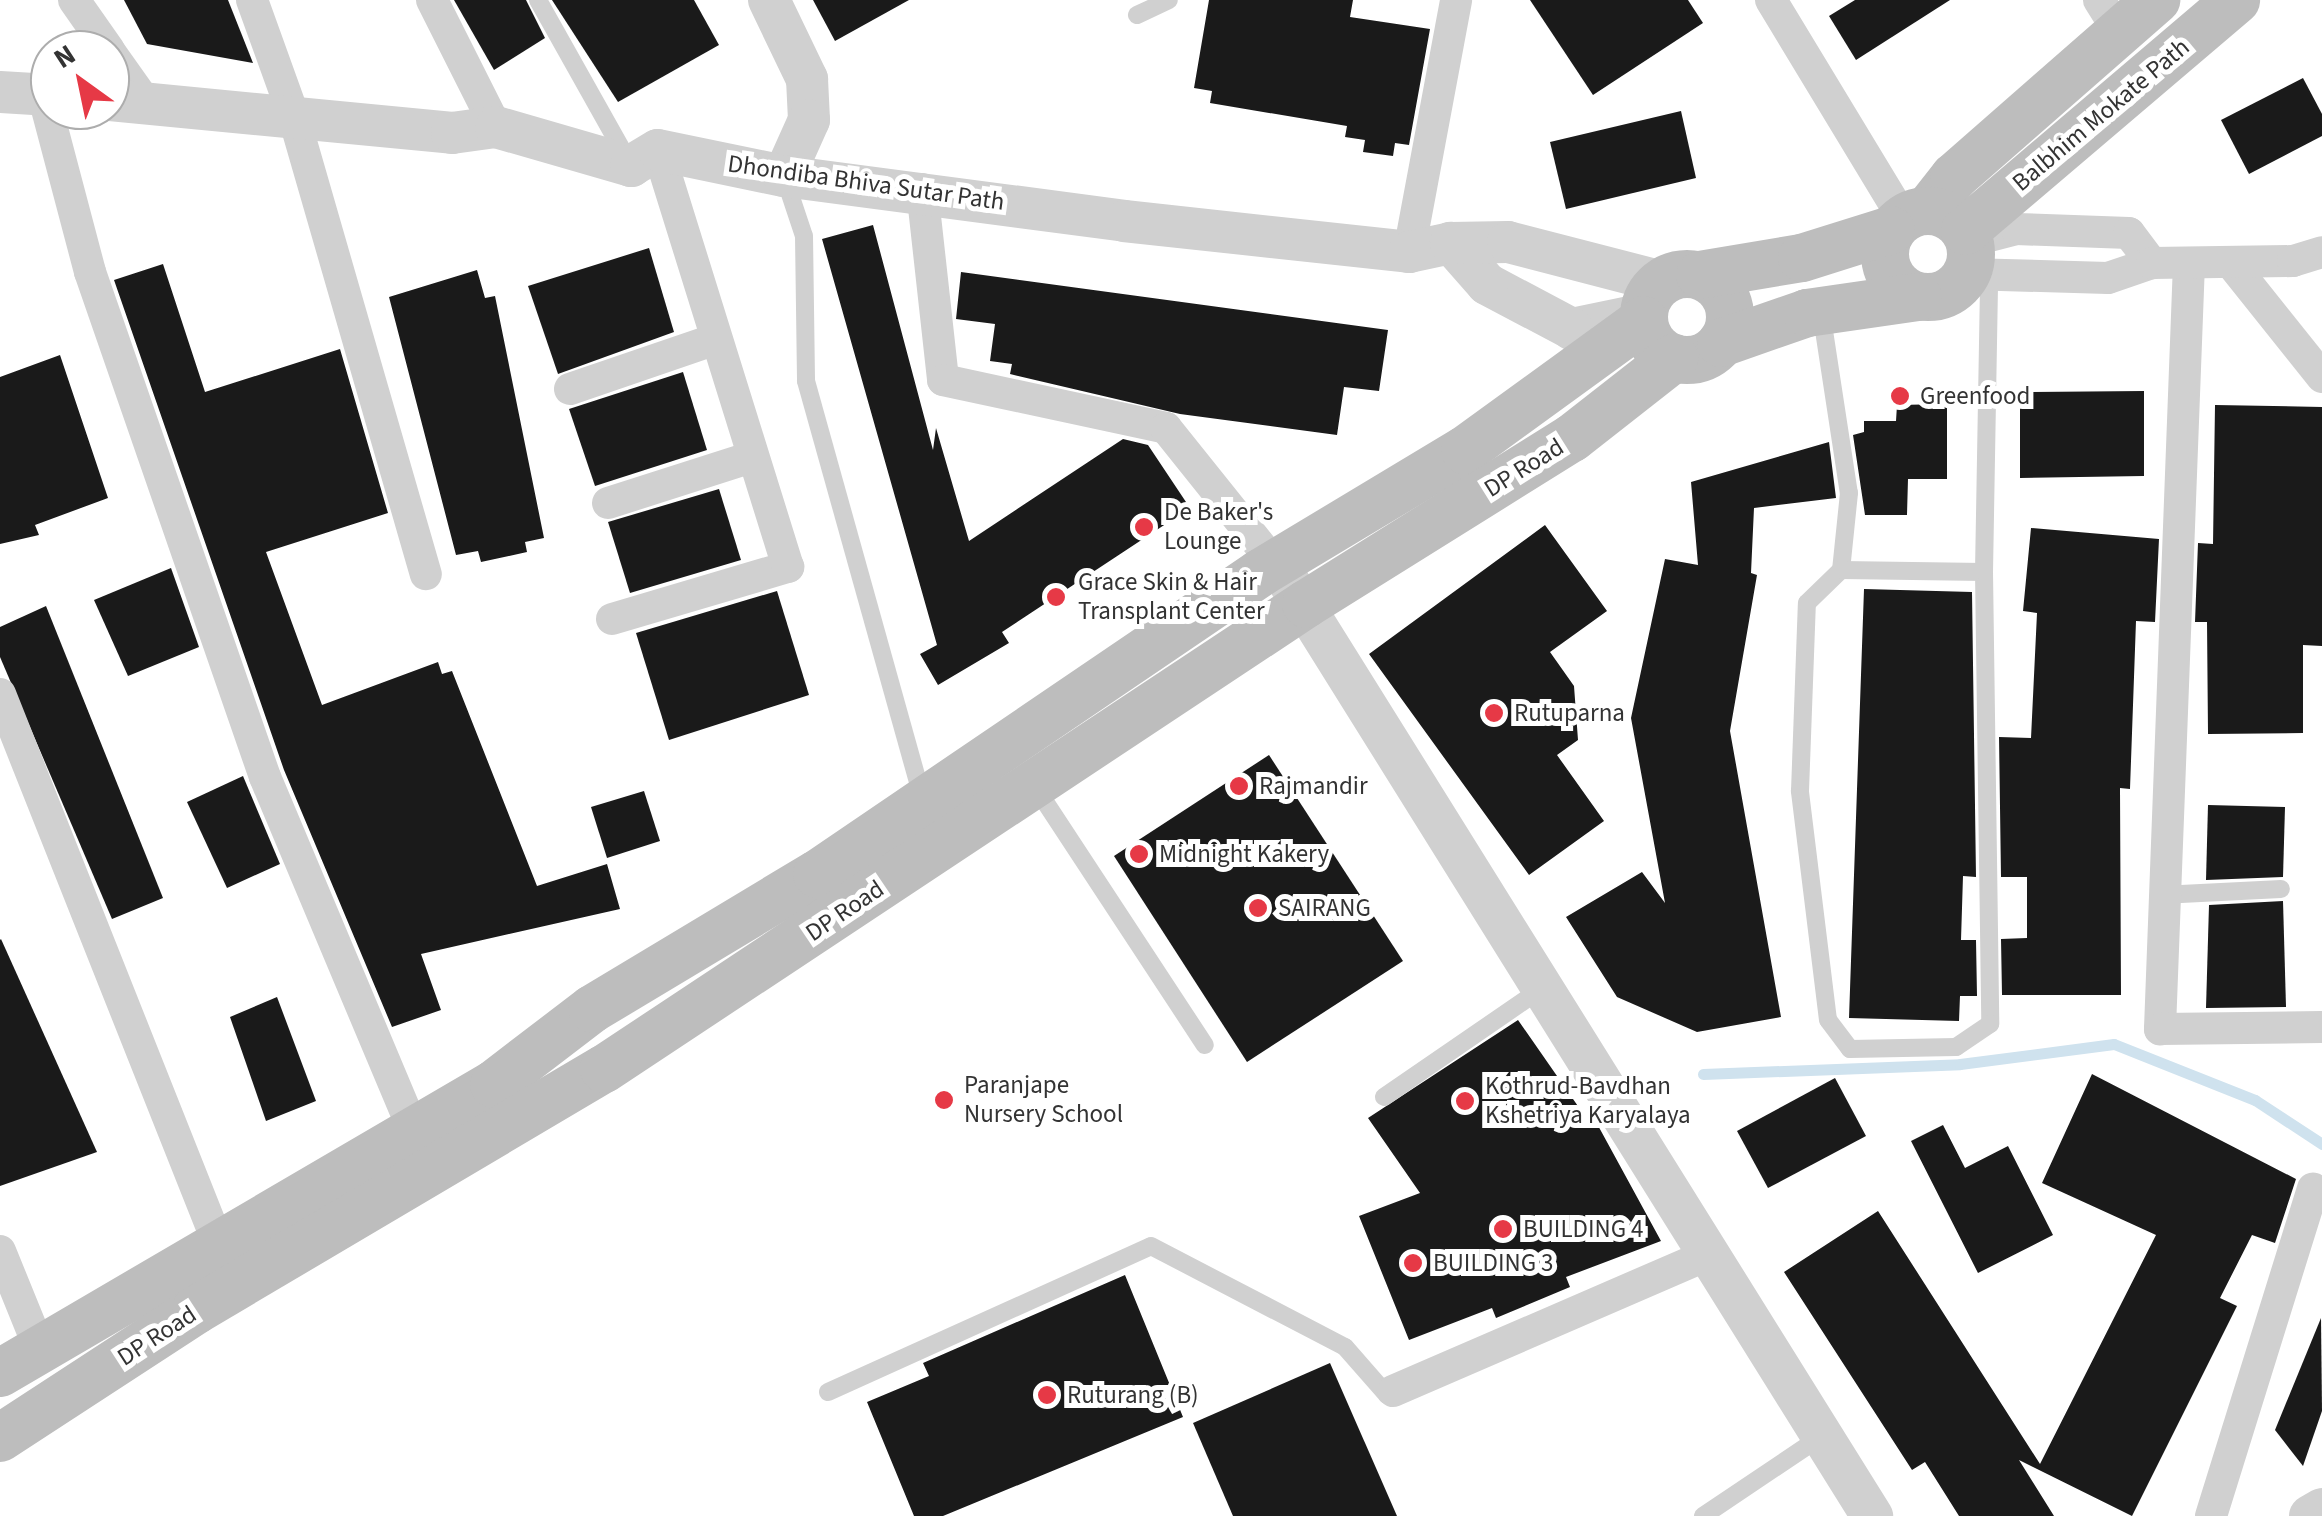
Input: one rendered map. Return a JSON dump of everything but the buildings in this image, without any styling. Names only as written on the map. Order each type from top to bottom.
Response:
[{"type":"main road","name":"Balbhim Mokate Path","points":[[1945,240],[1954,176],[2109,16],[2156,0]]},
{"type":"main road","name":"Balbhim Mokate Path","points":[[1663,298],[1802,258],[1945,240],[2236,0]]},
{"type":"main road","points":[[1721,343],[1730,312],[1725,296],[1663,298],[1659,350],[1674,358],[1691,360],[1721,343],[1821,311],[1946,294],[1945,240],[1888,270],[1918,296]]},
{"type":"main road","name":"DP Road","points":[[0,1372],[220,1248],[414,1132],[923,802],[1275,564],[1465,450],[1663,298]]},
{"type":"main road","name":"DP Road","points":[[0,1438],[196,1310],[604,1069],[1306,604],[1572,438],[1674,358]]},
{"type":"street","points":[[74,0],[95,30]]},
{"type":"street","points":[[252,0],[294,114],[426,574]]},
{"type":"street","points":[[432,0],[496,127]]},
{"type":"street","points":[[769,0],[807,79],[809,120],[784,176]]},
{"type":"street","points":[[1410,252],[1456,0]]},
{"type":"street","points":[[1771,0],[1945,240],[2108,278],[2152,263],[2231,263],[2322,252]]},
{"type":"street","points":[[0,92],[30,94]]},
{"type":"street","name":"Dhondiba Bhiva Sutar Path","points":[[130,102],[294,114],[452,133],[496,127],[645,158],[922,189],[1124,221],[1410,252],[1450,243],[1508,242],[1663,298]]},
{"type":"street","points":[[56,130],[90,272],[265,777],[414,1132]]},
{"type":"street","points":[[612,619],[788,567],[714,340],[645,158]]},
{"type":"street","points":[[922,189],[938,374],[1166,428],[1306,604],[1872,1516]]},
{"type":"street","points":[[1945,240],[2016,229],[2129,233],[2152,263]]},
{"type":"street","points":[[1450,243],[1487,284],[1572,328],[1663,298]]},
{"type":"street","points":[[2189,263],[2161,896],[2160,1029],[2322,1026]]},
{"type":"street","points":[[2231,263],[2322,377]]},
{"type":"street","points":[[570,389],[714,340]]},
{"type":"street","points":[[608,503],[752,457]]},
{"type":"street","points":[[0,694],[220,1248]]},
{"type":"street","points":[[2211,1516],[2313,1189]]},
{"type":"street","points":[[0,1251],[39,1347]]},
{"type":"street","points":[[1393,1391],[1709,1254]]},
{"type":"street","points":[[2310,1516],[2322,1510]]},
{"type":"lane","points":[[538,0],[645,158]]},
{"type":"lane","points":[[1137,14],[1169,0]]},
{"type":"lane","points":[[784,176],[804,236],[806,381],[923,802]]},
{"type":"lane","points":[[1821,311],[1849,493],[1840,570],[1807,603],[1800,791],[1828,1020],[1850,1049],[1956,1046],[1990,1024],[1984,572],[1945,240]]},
{"type":"lane","points":[[1840,570],[1984,572]]},
{"type":"lane","points":[[1034,785],[1205,1045]]},
{"type":"lane","points":[[2161,896],[2281,890]]},
{"type":"lane","points":[[1384,1097],[1544,987]]},
{"type":"lane","points":[[828,1392],[927,1341],[1152,1246],[1345,1347],[1386,1394],[1393,1391]]},
{"type":"lane","points":[[1703,1516],[1822,1436]]},
{"type":"waterway","points":[[1703,1074],[1960,1064],[2114,1044],[2255,1100],[2322,1144]]},
{"type":"place","name":"Greenfood","points":[[1900,396]]},
{"type":"place","name":"De Baker's Lounge","points":[[1144,527]]},
{"type":"place","name":"Grace Skin & Hair Transplant Center","points":[[1056,597]]},
{"type":"place","name":"Rutuparna","points":[[1494,713]]},
{"type":"place","name":"Rajmandir","points":[[1239,786]]},
{"type":"place","name":"Midnight Kakery","points":[[1139,854]]},
{"type":"place","name":"SAIRANG","points":[[1258,908]]},
{"type":"place","name":"Paranjape Nursery School","points":[[944,1100]]},
{"type":"place","name":"Kothrud-Bavdhan Kshetriya Karyalaya","points":[[1465,1101]]},
{"type":"place","name":"BUILDING 4","points":[[1503,1229]]},
{"type":"place","name":"BUILDING 3","points":[[1413,1263]]},
{"type":"place","name":"Ruturang (B)","points":[[1047,1395]]}]
